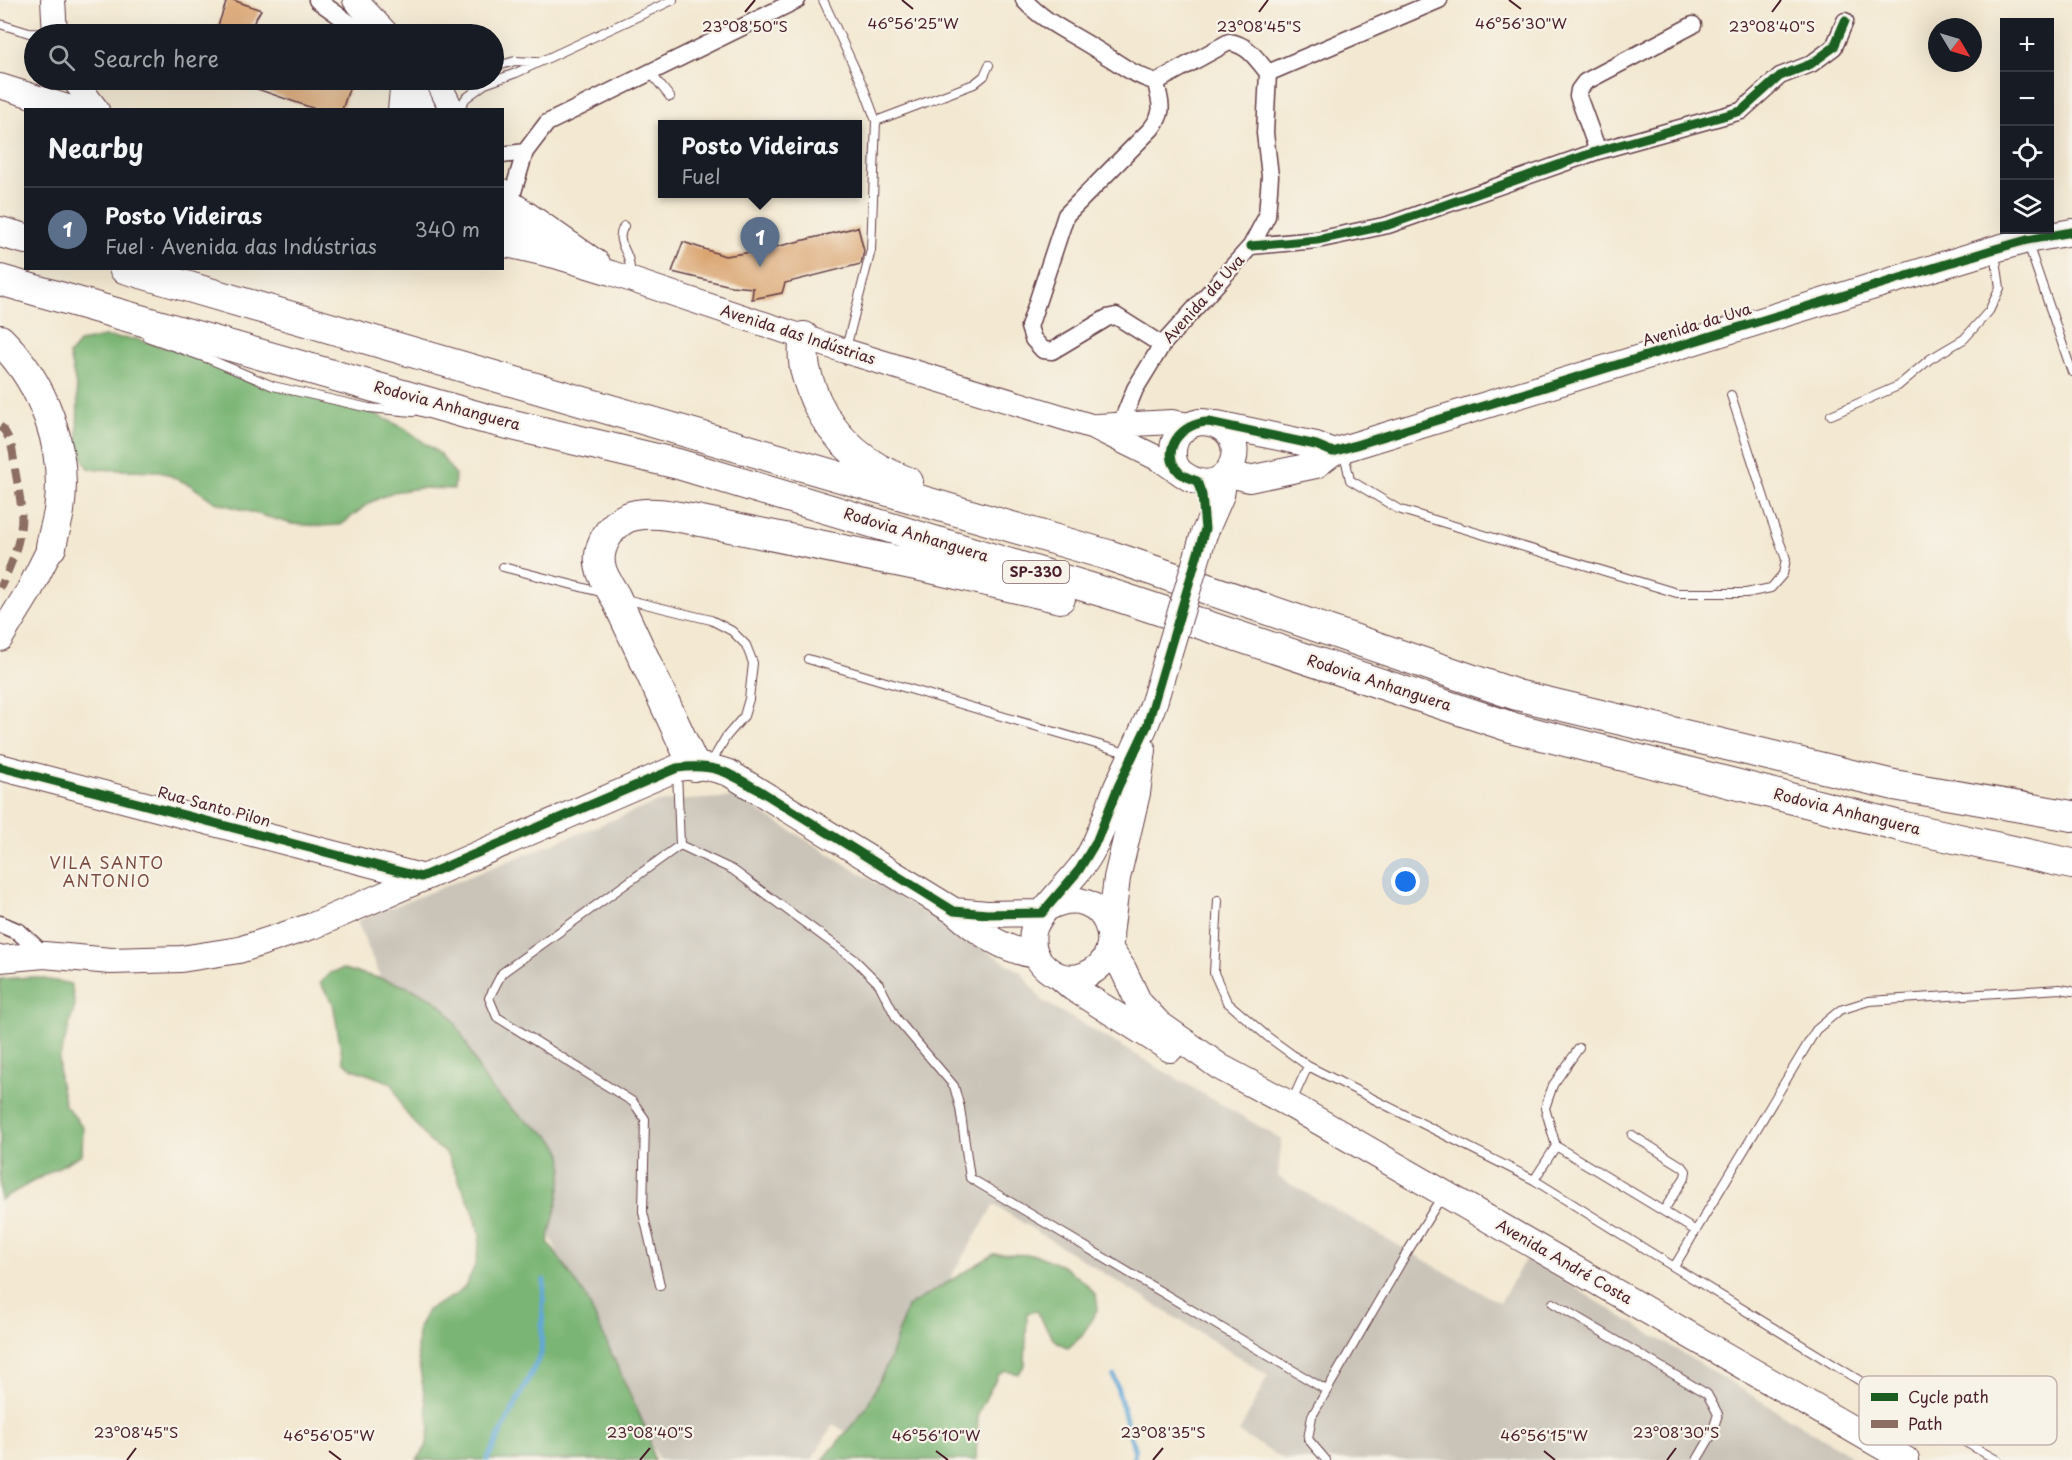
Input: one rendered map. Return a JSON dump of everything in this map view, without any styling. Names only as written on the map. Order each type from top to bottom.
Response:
[{"type":"highway","points":[[0,232],[24,238]]},
{"type":"highway","name":"SP-330","points":[[131,270],[1108,555],[1517,695],[1894,785],[2072,816]]},
{"type":"highway","name":"Rodovia Anhanguera","points":[[0,281],[483,418],[678,464],[1117,596],[1514,728],[1900,826],[2072,864]]},
{"type":"highway","points":[[804,337],[804,362],[811,389],[826,422],[846,445],[866,461],[897,478],[1062,533],[1108,555]]},
{"type":"highway","points":[[0,340],[28,372],[44,404],[55,436],[61,472],[59,511],[51,547]]},
{"type":"highway","points":[[693,767],[615,596],[601,571],[600,552],[605,537],[617,524],[634,515],[660,514],[926,567],[1059,598],[1117,596]]},
{"type":"main road","points":[[53,0],[53,24]]},
{"type":"main road","points":[[355,0],[380,24]]},
{"type":"main road","points":[[0,86],[71,108]]},
{"type":"main road","points":[[82,90],[95,108]]},
{"type":"main road","points":[[400,108],[402,90]]},
{"type":"main road","points":[[415,90],[423,108]]},
{"type":"main road","points":[[442,90],[451,108]]},
{"type":"main road","points":[[505,206],[555,256]]},
{"type":"main road","points":[[505,206],[543,226],[621,276]]},
{"type":"main road","name":"Avenida da Uva","points":[[1225,476],[1249,479],[1316,465],[1338,451],[1995,249],[2027,240],[2072,232]]},
{"type":"main road","name":"Avenida das Indústrias","points":[[504,244],[555,256],[621,276],[845,351],[1094,427],[1159,459],[1189,477]]},
{"type":"main road","name":"Avenida das Indústrias","points":[[1094,427],[1172,422],[1190,425]]},
{"type":"main road","points":[[1205,532],[1202,495],[1189,477],[1175,465],[1173,456],[1176,437],[1190,425],[1199,422],[1218,424],[1338,451]]},
{"type":"main road","points":[[1059,976],[1078,977],[1095,969],[1104,960],[1110,942],[1117,878],[1137,793],[1147,726],[1205,532],[1221,495],[1225,476],[1233,464],[1235,452],[1233,441],[1227,431],[1218,424]]},
{"type":"main road","points":[[1189,477],[1216,481],[1225,476]]},
{"type":"main road","points":[[0,638],[29,591],[51,547]]},
{"type":"main road","points":[[1147,726],[1097,840],[1087,859],[1036,923],[1033,945],[1042,964],[1073,988],[1187,1059],[1220,1067]]},
{"type":"main road","name":"Rua Santo Pilon","points":[[0,767],[421,877]]},
{"type":"main road","points":[[0,959],[44,955],[111,961],[181,959],[239,950],[315,925],[421,877],[693,767],[729,773],[954,911],[972,927],[1018,953],[1036,955]]},
{"type":"main road","points":[[346,857],[360,880],[362,889],[352,909]]},
{"type":"main road","points":[[954,911],[987,914],[1045,910],[1061,901],[1074,900],[1088,903],[1099,911],[1107,922],[1110,942],[1139,1003],[1159,1024],[1220,1067]]},
{"type":"main road","name":"Avenida André Costa","points":[[1220,1067],[1291,1104],[1859,1433]]},
{"type":"main road","name":"Avenida André Costa","points":[[1880,1445],[1906,1460]]},
{"type":"street","points":[[317,0],[351,24]]},
{"type":"street","points":[[505,206],[525,152],[547,123],[797,0]]},
{"type":"street","points":[[1024,0],[1039,16],[1136,75],[1156,82],[1228,42],[1242,44],[1268,73],[1439,0]]},
{"type":"street","points":[[1251,246],[1317,240],[1388,225],[1598,151],[1741,111],[1780,76],[1811,64],[1834,46],[1845,21]]},
{"type":"street","points":[[1598,151],[1578,96],[1586,82],[1693,25]]},
{"type":"street","name":"Avenida da Uva","points":[[1120,426],[1135,389],[1162,345],[1251,246],[1267,216],[1270,176],[1265,133],[1268,73]]},
{"type":"street","points":[[1156,82],[1160,118],[1066,215],[1029,327],[1033,339],[1042,350],[1052,351],[1107,318],[1116,316],[1162,345]]},
{"type":"street","points":[[504,155],[525,152]]},
{"type":"street","points":[[0,924],[19,932],[44,955]]},
{"type":"lane","points":[[504,77],[673,0]]},
{"type":"lane","points":[[823,0],[863,86],[876,121],[871,250],[845,351]]},
{"type":"lane","points":[[0,24],[24,31]]},
{"type":"lane","points":[[504,64],[515,61],[537,62]]},
{"type":"lane","points":[[876,121],[974,84],[984,76],[989,65]]},
{"type":"lane","points":[[649,71],[670,97]]},
{"type":"lane","points":[[459,108],[466,98],[477,90]]},
{"type":"lane","points":[[621,276],[628,256],[621,245],[620,234],[624,226]]},
{"type":"lane","points":[[2027,240],[2072,372]]},
{"type":"lane","points":[[1830,415],[1898,386],[1930,359],[1964,339],[1989,311],[2000,288],[1995,249]]},
{"type":"lane","points":[[0,281],[85,314]]},
{"type":"lane","points":[[141,335],[209,359],[273,386],[369,408],[483,418]]},
{"type":"lane","points":[[1338,451],[1350,480],[1398,509],[1677,593],[1746,593],[1771,588],[1783,574],[1786,559],[1731,395]]},
{"type":"lane","points":[[503,567],[711,620],[732,631],[746,645],[753,663],[749,699],[744,716],[726,737],[693,767],[680,845],[502,973],[489,998],[497,1017],[633,1102],[645,1119],[643,1212],[660,1285]]},
{"type":"lane","points":[[808,659],[1133,755]]},
{"type":"lane","points":[[680,845],[733,870],[854,959],[879,984],[897,1020],[954,1086],[960,1108],[970,1178],[1326,1390]]},
{"type":"lane","points":[[1218,900],[1214,973],[1227,1002],[1268,1037],[1308,1066],[1534,1180],[1859,1380]]},
{"type":"lane","points":[[1674,1267],[1816,1030],[1840,1010],[1869,1000],[2060,989],[2072,991]]},
{"type":"lane","points":[[1579,1048],[1553,1085],[1545,1108],[1556,1146],[1696,1231]]},
{"type":"lane","points":[[1291,1104],[1308,1066]]},
{"type":"lane","points":[[1632,1135],[1686,1171],[1685,1177],[1664,1210]]},
{"type":"lane","points":[[1534,1180],[1556,1146]]},
{"type":"lane","points":[[1326,1460],[1308,1439],[1312,1416],[1444,1193]]},
{"type":"lane","points":[[1553,1304],[1707,1394],[1718,1414],[1711,1436],[1697,1460]]},
{"type":"lane","points":[[1970,1445],[1997,1460]]},
{"type":"shaded area","points":[[736,797],[1021,972],[1043,1001],[1281,1139],[1278,1177],[1500,1303],[1526,1258],[1858,1460],[1285,1460],[1239,1433],[1268,1375],[994,1205],[855,1437],[833,1424],[812,1460],[659,1460],[531,1197],[403,1032],[357,921],[658,802]]},
{"type":"green space","points":[[104,337],[136,339],[163,347],[181,346],[227,371],[371,412],[404,428],[440,454],[455,475],[454,489],[420,488],[393,492],[369,503],[341,525],[319,526],[292,524],[215,502],[190,485],[160,471],[90,469],[84,461],[78,443],[77,392],[69,355],[80,342]]},
{"type":"green space","points":[[343,969],[413,989],[444,1008],[459,1029],[477,1066],[491,1088],[511,1108],[550,1137],[558,1146],[563,1160],[562,1171],[559,1196],[548,1242],[585,1295],[648,1434],[654,1460],[417,1460],[426,1447],[430,1428],[417,1352],[418,1328],[427,1310],[457,1294],[466,1285],[476,1263],[480,1236],[474,1213],[446,1153],[430,1142],[403,1109],[392,1083],[353,1069],[343,1061],[333,1003],[320,983],[330,973]]},
{"type":"green space","points":[[33,977],[71,984],[75,1006],[59,1060],[59,1079],[65,1105],[83,1127],[82,1154],[0,1200],[0,979]]},
{"type":"green space","points":[[994,1254],[1037,1255],[1064,1267],[1085,1283],[1096,1295],[1098,1308],[1082,1336],[1068,1348],[1054,1340],[1036,1311],[1027,1313],[1025,1365],[1018,1374],[1006,1371],[998,1375],[978,1413],[976,1460],[823,1460],[866,1408],[890,1358],[907,1307]]},
{"type":"building","points":[[227,0],[261,10],[253,24],[219,24]]},
{"type":"building","points":[[260,90],[349,90],[343,108],[312,108]]},
{"type":"building","points":[[858,227],[864,251],[861,264],[785,283],[782,293],[752,299],[753,288],[731,286],[672,272],[683,242],[725,256],[759,251]]},
{"type":"waterway","points":[[487,1460],[541,1354],[544,1280]]},
{"type":"waterway","points":[[1114,1376],[1135,1452],[1133,1460]]},
{"type":"marked path","points":[[0,426],[11,446],[20,497],[21,518],[16,549],[0,588]]},
{"type":"cycle path","points":[[1251,246],[1317,240],[1388,225],[1598,151],[1741,111],[1780,76],[1811,64],[1834,47],[1845,21]]},
{"type":"cycle path","points":[[0,767],[421,877],[677,768],[713,768],[762,792],[954,911],[987,914],[1042,913],[1079,870],[1097,840],[1118,787],[1147,726],[1205,529],[1202,495],[1197,481],[1180,473],[1171,456],[1176,440],[1190,427],[1209,422],[1316,445],[1333,452],[1995,249],[2027,240],[2072,232]]},
{"type":"place","name":"Posto Videiras","points":[[760,267]]},
{"type":"district","name":"VILA SANTO ANTONIO","points":[[107,872]]}]
